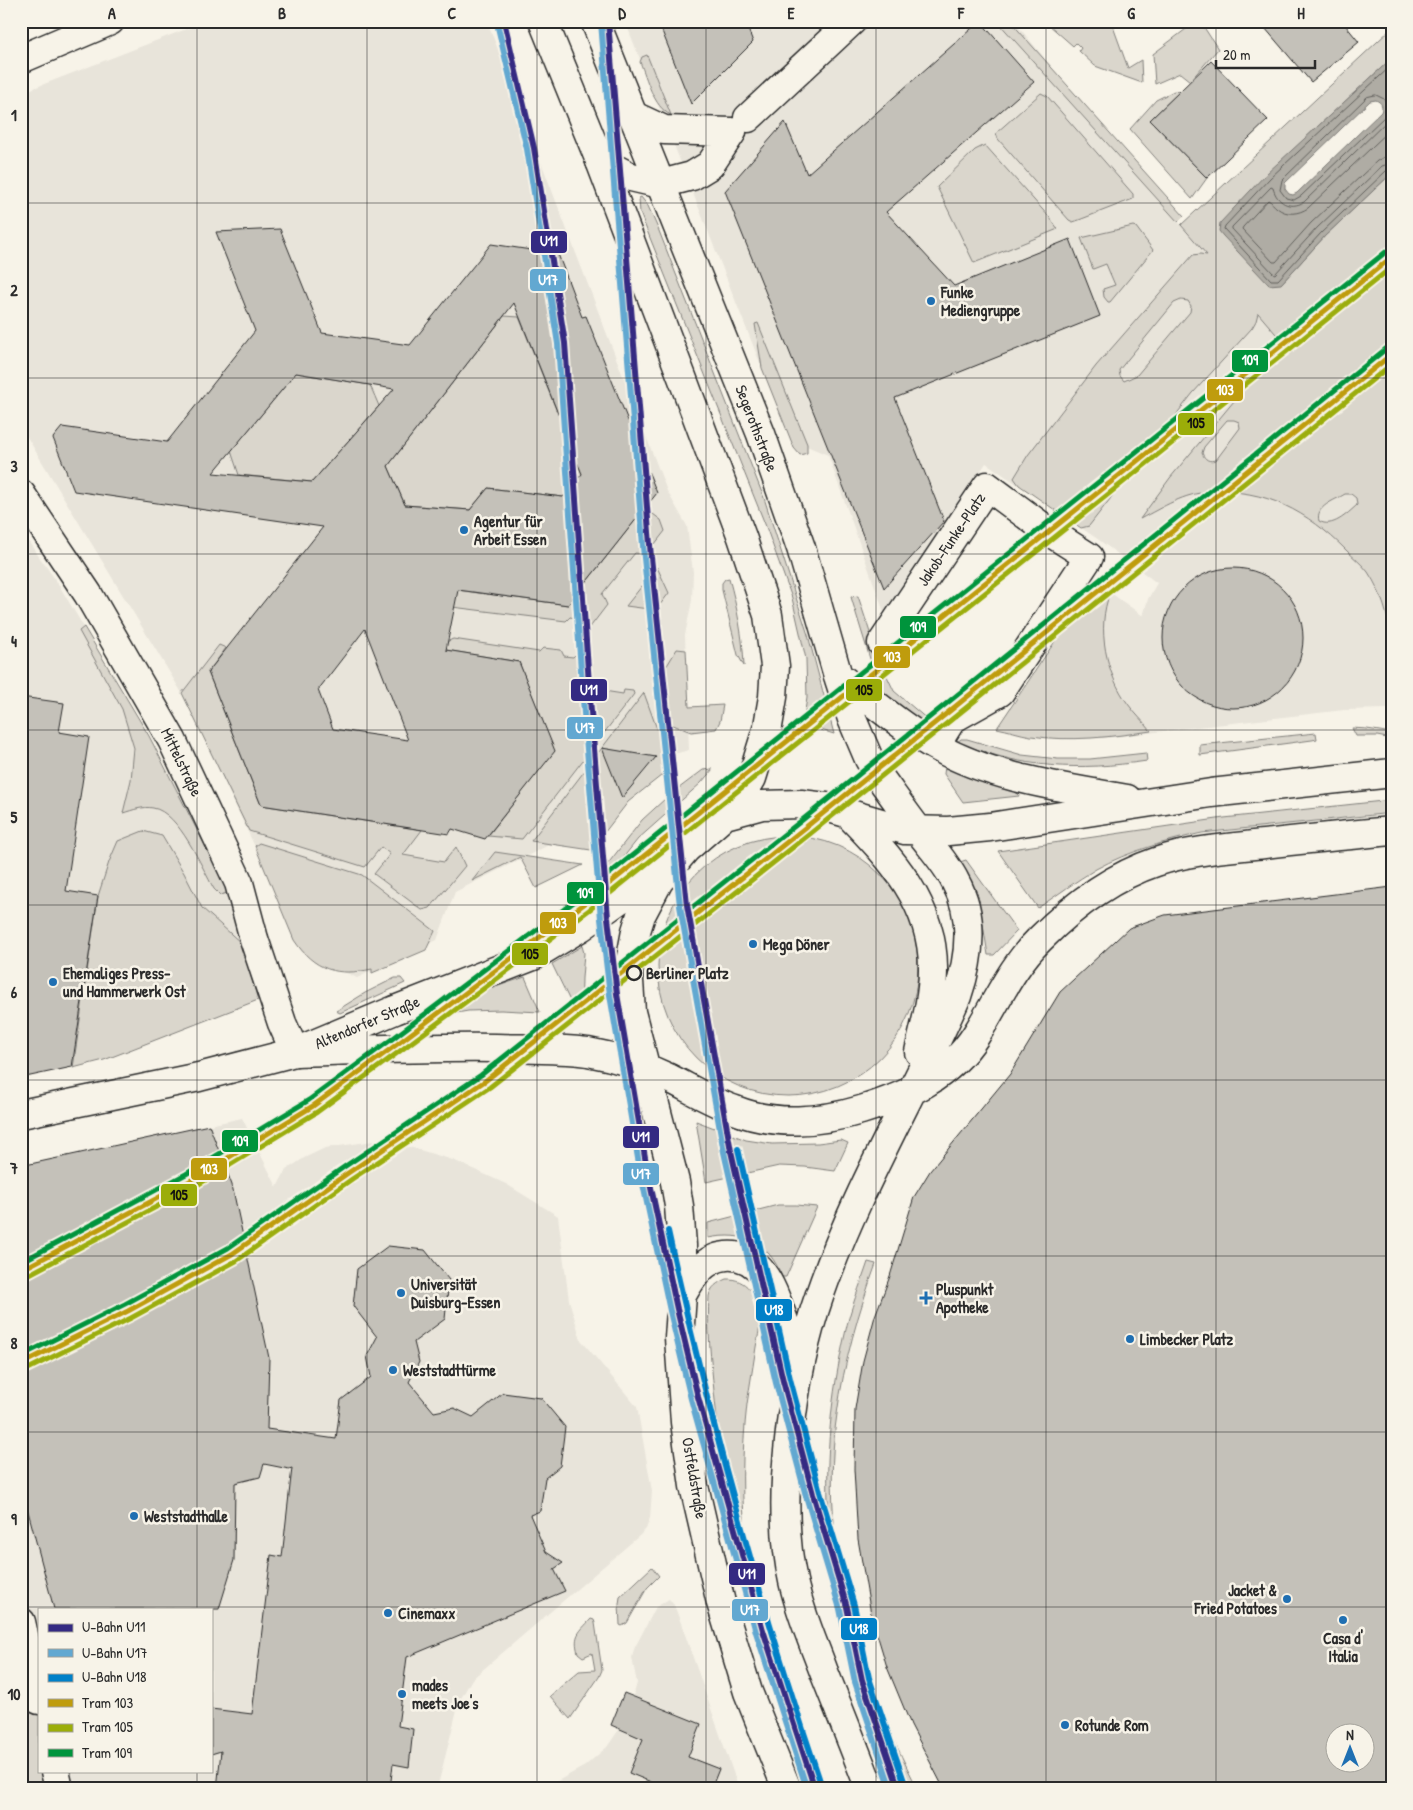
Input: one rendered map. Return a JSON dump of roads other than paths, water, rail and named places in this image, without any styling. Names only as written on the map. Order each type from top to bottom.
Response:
[{"type":"main road","points":[[21,59],[110,21]]},
{"type":"main road","points":[[543,21],[600,161],[742,537],[768,615],[775,666],[773,697],[768,726],[752,778],[740,798],[725,815],[674,862]]},
{"type":"main road","name":"Segerothstraße","points":[[595,21],[761,434],[798,539],[852,719],[878,775],[955,881],[967,915],[969,941],[964,977],[957,996],[910,1093]]},
{"type":"main road","points":[[748,118],[852,21]]},
{"type":"main road","points":[[600,161],[631,177],[661,184],[692,176],[710,164],[732,132],[664,130],[634,116]]},
{"type":"main road","name":"Jakob-Funke-Platz","points":[[882,643],[987,486],[1048,531],[1089,556],[1000,692],[952,719],[942,735]]},
{"type":"main road","name":"Mittelstraße","points":[[21,494],[88,594],[172,740],[239,883],[254,939],[282,1023],[295,1052]]},
{"type":"main road","points":[[838,676],[935,747],[957,758],[997,773],[1146,803]]},
{"type":"main road","points":[[725,815],[743,809],[777,803],[826,807],[892,827],[919,831],[972,829],[1279,785],[1392,773]]},
{"type":"main road","points":[[846,813],[879,846],[902,875],[920,906],[930,932],[933,949],[932,990],[910,1093],[860,1196],[820,1294],[799,1366],[792,1409],[786,1482],[786,1524],[793,1582],[804,1620],[865,1776],[873,1789]]},
{"type":"main road","name":"Altendorfer Straße","points":[[295,1052],[432,1048],[545,1049],[588,1052],[647,1068],[737,1111],[773,1120],[833,1117],[861,1110],[910,1093],[931,1081],[958,1058],[977,1034],[1010,975],[1024,955],[1040,938],[1083,900],[1108,884],[1154,862],[1194,852],[1392,831]]},
{"type":"main road","name":"Altendorfer Straße","points":[[21,1114],[199,1077],[295,1052],[395,1010],[533,956],[581,927],[674,862]]},
{"type":"main road","name":"Ostfeldstraße","points":[[674,862],[659,881],[641,915],[630,963],[629,990],[632,1012],[675,1182],[679,1206],[682,1245],[682,1295],[678,1338],[685,1422],[694,1486],[721,1603],[748,1692],[787,1789]]},
{"type":"main road","points":[[682,1295],[690,1281],[709,1261],[728,1256],[748,1260],[759,1268],[767,1278],[775,1295],[799,1366]]},
{"type":"main road","points":[[21,1622],[38,1696]]},
{"type":"main road","points":[[55,1772],[58,1789]]},
{"type":"water","points":[[1392,58],[1392,173],[1325,236],[1281,284],[1269,285],[1219,231],[1220,223],[1266,174]],"holes":[[[1370,101],[1378,101],[1382,108],[1381,112],[1297,193],[1289,194],[1285,189],[1285,183]]]},
{"type":"metro line","name":"U11","points":[[504,21],[534,148],[565,343],[591,712],[608,918],[617,994],[647,1169],[698,1397],[763,1630],[815,1789]]},
{"type":"metro line","name":"U11","points":[[608,21],[651,557],[687,905],[731,1151],[783,1381],[813,1494],[847,1607],[862,1680],[899,1789]]},
{"type":"metro line","name":"U17","points":[[601,22],[644,558],[680,906],[724,1152],[776,1383],[806,1496],[840,1609],[855,1682],[891,1789]]},
{"type":"metro line","name":"U17","points":[[497,23],[527,149],[558,344],[584,713],[601,919],[610,995],[640,1170],[691,1399],[756,1632],[807,1789]]},
{"type":"metro line","name":"U18","points":[[738,1149],[790,1379],[820,1492],[854,1605],[869,1678],[906,1787]]},
{"type":"metro line","name":"U18","points":[[668,1231],[718,1442],[737,1511],[778,1650],[822,1787]]},
{"type":"tram line","name":"109","points":[[21,1262],[186,1174],[309,1100],[392,1039],[579,898],[1387,251]]},
{"type":"tram line","name":"103","points":[[21,1270],[190,1181],[313,1106],[396,1045],[584,904],[1392,257]]},
{"type":"tram line","name":"105","points":[[24,1277],[194,1187],[317,1112],[400,1051],[589,910],[1392,267]]},
{"type":"tram line","name":"109","points":[[21,1356],[125,1304],[228,1248],[481,1075],[801,821],[1387,348]]},
{"type":"tram line","name":"103","points":[[21,1364],[128,1311],[232,1254],[485,1081],[806,827],[1392,354]]},
{"type":"tram line","name":"105","points":[[24,1371],[131,1318],[236,1261],[352,1179],[490,1087],[811,833],[1392,364]]},
{"type":"place","name":"Funke Mediengruppe","points":[[931,301]]},
{"type":"place","name":"Agentur für Arbeit Essen","points":[[464,530]]},
{"type":"place","name":"Mega Döner","points":[[753,944]]},
{"type":"place","name":"Berliner Platz","points":[[634,973]]},
{"type":"place","name":"Ehemaliges Press- und Hammerwerk Ost","points":[[53,982]]},
{"type":"place","name":"Universität Duisburg-Essen","points":[[401,1293]]},
{"type":"place","name":"Pluspunkt Apotheke","points":[[926,1298]]},
{"type":"place","name":"Limbecker Platz","points":[[1130,1339]]},
{"type":"place","name":"Weststadttürme","points":[[393,1370]]},
{"type":"place","name":"Weststadthalle","points":[[134,1516]]},
{"type":"place","name":"Jacket & Fried Potatoes","points":[[1287,1599]]},
{"type":"place","name":"Cinemaxx","points":[[388,1613]]},
{"type":"place","name":"Casa d' Italia","points":[[1343,1620]]},
{"type":"place","name":"mades meets Joe's","points":[[402,1694]]},
{"type":"place","name":"Rotunde Rom","points":[[1065,1725]]}]
